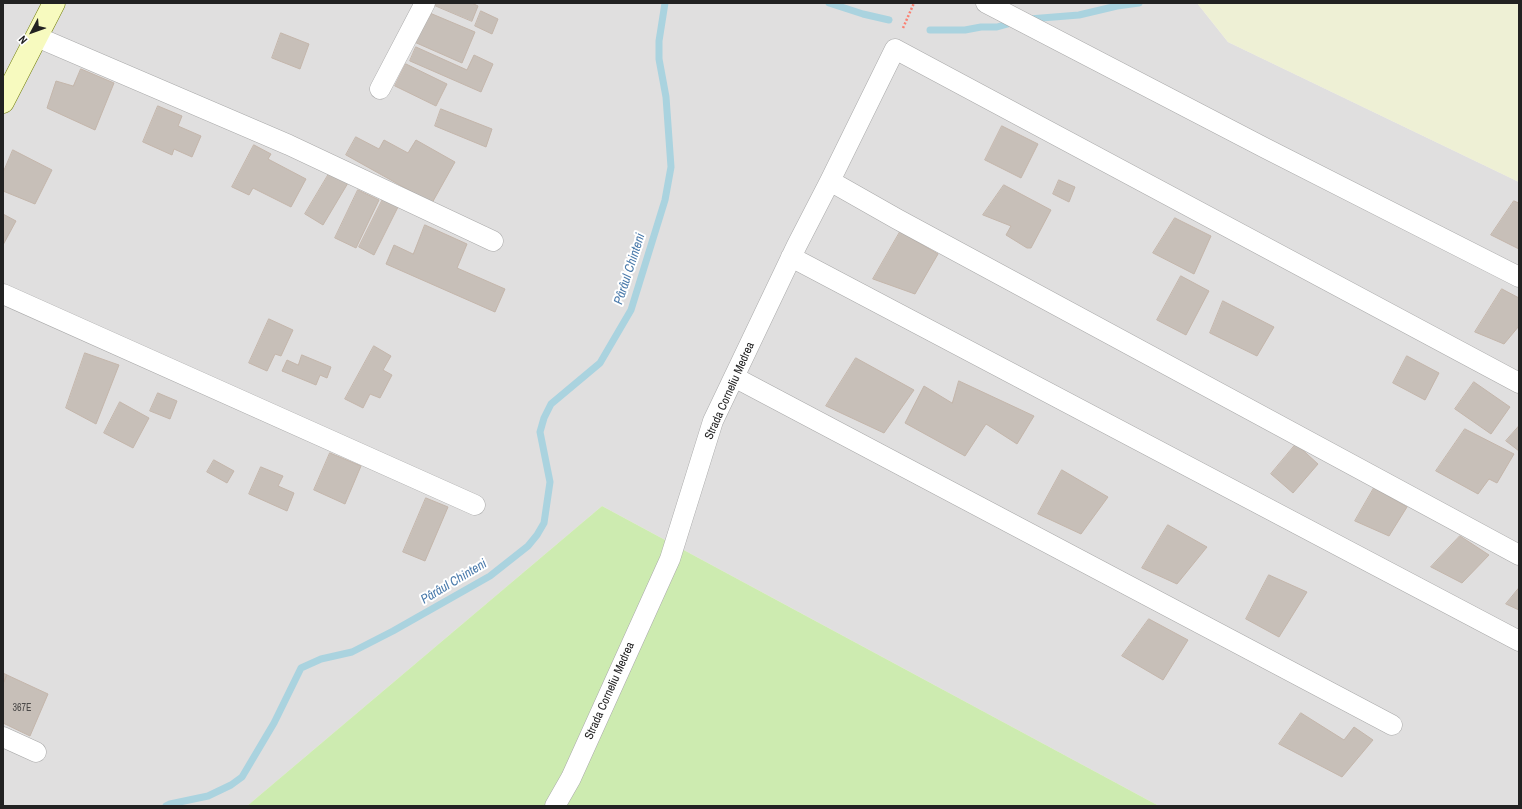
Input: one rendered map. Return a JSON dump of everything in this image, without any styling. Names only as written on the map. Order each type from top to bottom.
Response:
[{"type":"main road","points":[[3,102],[54,3]]},
{"type":"street","points":[[380,89],[425,3]]},
{"type":"street","points":[[986,3],[1519,277]]},
{"type":"street","points":[[37,37],[289,145],[493,241]]},
{"type":"street","points":[[895,49],[1519,383]]},
{"type":"street","name":"Strada Corneliu Medrea","points":[[555,806],[571,778],[670,559],[714,421],[791,257],[895,49]]},
{"type":"street","points":[[830,181],[1519,555]]},
{"type":"street","points":[[791,257],[1519,641]]},
{"type":"street","points":[[3,294],[475,505]]},
{"type":"street","points":[[734,377],[1392,725]]},
{"type":"street","points":[[3,737],[36,752]]},
{"type":"path","points":[[895,49],[914,3]]},
{"type":"shaded area","points":[[3,3],[1197,3],[1228,42],[1519,182],[1519,806],[1159,806],[602,506],[247,806],[3,806]]},
{"type":"green space","points":[[1197,3],[1519,3],[1519,182],[1228,42]]},
{"type":"green space","points":[[602,506],[1159,806],[247,806]]},
{"type":"building","points":[[429,3],[472,3],[478,6],[472,21]]},
{"type":"building","points":[[425,11],[475,32],[462,63],[412,41]]},
{"type":"building","points":[[481,11],[498,19],[492,34],[475,26]]},
{"type":"building","points":[[281,33],[309,44],[300,69],[272,58]]},
{"type":"building","points":[[416,47],[467,70],[474,55],[493,64],[481,92],[410,61]]},
{"type":"building","points":[[406,64],[447,84],[436,106],[395,86]]},
{"type":"building","points":[[81,69],[114,83],[95,130],[47,108],[56,81],[73,86]]},
{"type":"building","points":[[158,106],[182,116],[178,126],[201,136],[192,157],[174,149],[172,155],[143,142]]},
{"type":"building","points":[[441,109],[492,129],[486,147],[435,126]]},
{"type":"building","points":[[1002,126],[1038,144],[1021,178],[985,160]]},
{"type":"building","points":[[356,137],[379,149],[384,140],[408,153],[416,140],[455,162],[432,203],[346,155]]},
{"type":"building","points":[[254,145],[271,154],[268,159],[306,179],[291,207],[253,188],[249,195],[232,187]]},
{"type":"building","points":[[13,150],[52,170],[35,204],[3,191],[3,173]]},
{"type":"building","points":[[330,172],[348,183],[323,225],[305,214]]},
{"type":"building","points":[[1059,180],[1075,187],[1069,202],[1053,194]]},
{"type":"building","points":[[1004,185],[1051,210],[1031,248],[1027,248],[1006,235],[1011,226],[983,215]]},
{"type":"building","points":[[358,190],[379,200],[356,248],[335,238]]},
{"type":"building","points":[[383,199],[398,207],[374,255],[359,247]]},
{"type":"building","points":[[1514,201],[1519,203],[1519,249],[1491,235]]},
{"type":"building","points":[[3,214],[16,221],[3,245]]},
{"type":"building","points":[[1175,218],[1211,236],[1194,274],[1153,253]]},
{"type":"building","points":[[425,225],[467,244],[457,268],[505,289],[495,312],[386,264],[394,245],[413,254]]},
{"type":"building","points":[[900,232],[938,254],[915,294],[873,279]]},
{"type":"building","points":[[1181,276],[1209,291],[1186,335],[1157,320]]},
{"type":"building","points":[[1502,289],[1519,298],[1519,326],[1504,344],[1475,332]]},
{"type":"building","points":[[1223,301],[1274,327],[1257,356],[1210,333]]},
{"type":"building","points":[[269,319],[293,330],[281,356],[275,354],[267,371],[249,363]]},
{"type":"building","points":[[374,346],[391,356],[383,370],[392,375],[380,398],[370,394],[363,408],[345,399]]},
{"type":"building","points":[[85,353],[119,365],[96,424],[66,408]]},
{"type":"building","points":[[302,355],[331,367],[327,378],[320,375],[316,385],[282,371],[287,360],[298,365]]},
{"type":"building","points":[[1407,356],[1439,373],[1425,400],[1393,383]]},
{"type":"building","points":[[856,358],[914,390],[884,433],[826,406]]},
{"type":"building","points":[[959,381],[1034,416],[1017,444],[986,424],[965,456],[905,423],[924,386],[952,403]]},
{"type":"building","points":[[1474,382],[1510,407],[1491,434],[1455,409]]},
{"type":"building","points":[[158,393],[177,401],[170,419],[150,411]]},
{"type":"building","points":[[120,402],[149,418],[133,448],[104,433]]},
{"type":"building","points":[[1519,426],[1519,451],[1506,441]]},
{"type":"building","points":[[1465,429],[1514,454],[1497,483],[1489,479],[1478,494],[1436,471]]},
{"type":"building","points":[[1296,444],[1318,464],[1293,493],[1271,474]]},
{"type":"building","points":[[330,453],[361,466],[345,504],[314,490]]},
{"type":"building","points":[[214,460],[234,471],[227,483],[207,472]]},
{"type":"building","points":[[261,467],[283,476],[278,486],[294,493],[287,511],[249,494]]},
{"type":"building","points":[[1062,470],[1108,497],[1081,534],[1038,514]]},
{"type":"building","points":[[1374,488],[1407,507],[1389,536],[1355,521]]},
{"type":"building","points":[[426,498],[448,507],[425,561],[403,552]]},
{"type":"building","points":[[1168,525],[1207,547],[1177,584],[1142,568]]},
{"type":"building","points":[[1460,536],[1489,555],[1462,583],[1431,567]]},
{"type":"building","points":[[1269,575],[1307,592],[1279,637],[1246,619]]},
{"type":"building","points":[[1519,588],[1519,610],[1506,604]]},
{"type":"building","points":[[1149,619],[1188,640],[1163,680],[1122,656]]},
{"type":"building","points":[[3,673],[7,675],[3,684]]},
{"type":"building","points":[[7,675],[48,694],[30,736],[3,723],[3,684]]},
{"type":"building","points":[[1301,713],[1344,740],[1354,727],[1373,740],[1342,777],[1279,744]]},
{"type":"waterway","name":"Pârâul Chinteni","points":[[166,806],[208,796],[231,785],[242,777],[274,723],[301,668],[321,659],[352,652],[393,631],[490,576],[528,546],[537,535],[544,523],[550,482],[540,432],[544,418],[551,404],[600,363],[631,310],[665,200],[671,167],[666,97],[659,59],[659,41],[665,3]]},
{"type":"waterway","points":[[829,3],[863,14],[889,20]]},
{"type":"waterway","points":[[1029,19],[1079,15],[1117,6],[1139,3]]},
{"type":"waterway","points":[[930,30],[965,30],[981,27],[997,27],[1015,22]]}]
